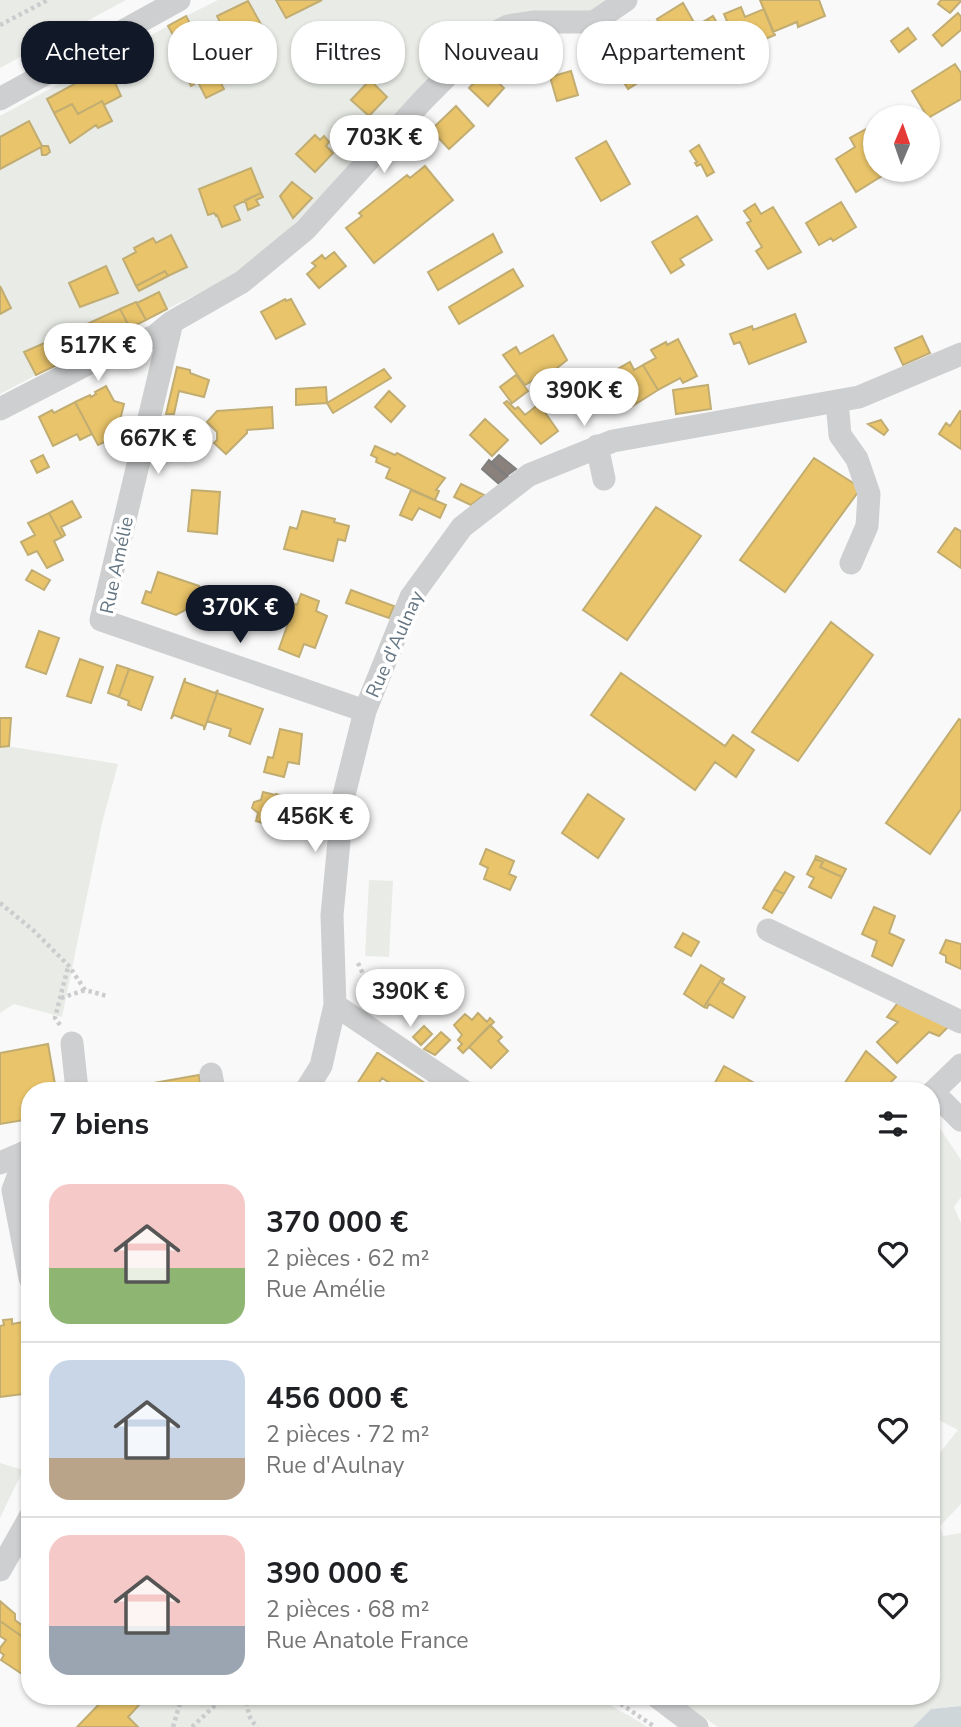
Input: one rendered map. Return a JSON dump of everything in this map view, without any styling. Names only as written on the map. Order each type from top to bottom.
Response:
[{"type":"street","points":[[0,99],[179,0]]},
{"type":"street","points":[[0,409],[97,359],[155,336],[242,282],[305,230],[425,98],[485,38],[508,26],[533,22],[594,22],[626,0]]},
{"type":"street","name":"Rue Amélie","points":[[172,323],[101,620],[365,711]]},
{"type":"street","name":"Rue d'Aulnay","points":[[311,1082],[321,1066],[335,1005],[332,915],[343,799],[365,711],[411,597],[462,527],[528,475],[597,446],[859,397],[961,354]]},
{"type":"street","points":[[837,401],[841,435],[857,459],[869,494],[867,526],[851,564]]},
{"type":"street","points":[[597,446],[604,479]]},
{"type":"street","points":[[768,930],[961,1022]]},
{"type":"street","points":[[335,1005],[450,1082]]},
{"type":"street","points":[[72,1043],[76,1082]]},
{"type":"street","points":[[940,1085],[961,1065]]},
{"type":"street","points":[[940,1100],[961,1120]]},
{"type":"street","points":[[0,1163],[21,1154]]},
{"type":"street","points":[[21,1170],[13,1190],[21,1231]]},
{"type":"street","points":[[0,1570],[21,1533]]},
{"type":"street","points":[[668,1705],[697,1727]]},
{"type":"path","points":[[0,25],[48,0]]},
{"type":"path","points":[[0,902],[69,966],[85,990]]},
{"type":"path","points":[[55,1018],[69,966]]},
{"type":"path","points":[[61,998],[85,990],[107,996]]},
{"type":"path","points":[[173,1727],[179,1705]]},
{"type":"path","points":[[192,1727],[215,1705]]},
{"type":"path","points":[[247,1705],[248,1715],[258,1727]]},
{"type":"path","points":[[622,1705],[655,1727]]},
{"type":"shaded area","points":[[0,0],[126,0],[87,21],[21,21],[21,57],[0,68]]},
{"type":"shaded area","points":[[218,0],[616,0],[592,16],[527,13],[518,21],[419,21],[419,84],[447,84],[320,197],[242,272],[167,309],[159,292],[56,338],[66,360],[61,363],[50,341],[25,353],[36,375],[0,394],[0,116],[59,84],[74,84],[47,99],[70,143],[96,125],[98,128],[112,121],[104,105],[121,95],[116,84],[154,84],[154,34],[168,26],[168,84],[205,84],[224,89],[221,84],[277,84],[277,21],[189,21],[186,16]],"holes":[[[251,168],[263,197],[256,200],[258,206],[249,210],[245,201],[234,206],[240,220],[222,227],[214,213],[208,215],[199,189]]]},
{"type":"shaded area","points":[[0,745],[118,764],[102,823],[62,1017],[14,1004],[0,1013]]},
{"type":"shaded area","points":[[369,880],[393,881],[389,957],[365,956]]},
{"type":"shaded area","points":[[940,1128],[961,1160],[961,1197],[954,1207],[961,1223],[961,1504],[940,1526],[940,1453],[958,1430],[940,1421]]},
{"type":"shaded area","points":[[0,1463],[21,1469],[21,1474],[0,1518]]},
{"type":"shaded area","points":[[940,1526],[943,1536],[961,1533],[961,1706],[931,1709],[913,1727],[718,1727],[686,1705],[940,1705]]},
{"type":"shaded area","points":[[97,1705],[610,1705],[647,1727],[77,1727]]},
{"type":"shaded area","points":[[961,1706],[961,1727],[913,1727],[931,1709]]},
{"type":"building: Logements","points":[[276,0],[322,0],[286,18]]},
{"type":"building: Logements","points":[[760,0],[819,0],[825,16],[798,27],[797,22],[773,32]]},
{"type":"building: Logements","points":[[941,0],[961,1],[950,13],[938,4]]},
{"type":"building: Logements","points":[[248,1],[259,21],[220,21],[217,16]]},
{"type":"building: Logements","points":[[683,3],[693,21],[658,21],[657,19]]},
{"type":"building: Logements","points":[[741,7],[745,17],[764,9],[775,35],[769,38],[769,21],[727,21],[724,14]]},
{"type":"building: Logements","points":[[958,13],[961,17],[961,30],[942,46],[933,35]]},
{"type":"building: Logements","points":[[908,28],[916,39],[899,52],[891,41]]},
{"type":"building: Logements","points":[[955,64],[961,73],[961,99],[940,111],[940,105],[920,105],[912,91]]},
{"type":"building: Logements","points":[[571,71],[578,95],[557,101],[552,84],[563,84],[563,73]]},
{"type":"building: Logements","points":[[74,84],[116,84],[121,96],[104,105],[102,101],[78,114],[72,104],[54,113],[47,99]]},
{"type":"building: Logements","points":[[199,84],[221,84],[224,89],[206,98]]},
{"type":"building: Logements","points":[[366,84],[374,84],[387,97],[369,116],[351,100]]},
{"type":"building: Logements","points":[[473,84],[500,84],[504,88],[488,106],[469,88]]},
{"type":"building: Logements","points":[[102,101],[112,121],[98,128],[96,125],[70,143],[54,113],[72,104],[78,114]]},
{"type":"building: Logements","points":[[456,106],[474,126],[449,149],[431,130]]},
{"type":"building: Logements","points":[[29,121],[42,146],[48,146],[50,152],[42,155],[41,147],[0,169],[0,137]]},
{"type":"building: Logements","points":[[863,131],[863,182],[872,182],[856,192],[836,159],[855,147],[850,138]]},
{"type":"building: Logements","points":[[315,135],[320,140],[324,136],[329,142],[326,146],[333,153],[315,172],[296,154]]},
{"type":"building: Logements","points":[[606,141],[630,184],[601,201],[576,158]]},
{"type":"building: Logements","points":[[699,145],[714,172],[707,176],[701,164],[697,166],[690,151]]},
{"type":"building: Logements","points":[[425,166],[453,200],[374,263],[346,228],[362,216],[359,213],[407,175],[410,178]]},
{"type":"building: Logements","points":[[251,168],[261,193],[234,206],[240,220],[222,227],[217,215],[208,215],[199,189]]},
{"type":"building: Logements","points":[[292,182],[312,198],[293,218],[280,196]]},
{"type":"building: Logements","points":[[261,193],[263,197],[256,200],[259,205],[248,210],[245,200]]},
{"type":"building: Logements","points":[[841,202],[856,227],[833,241],[831,238],[819,245],[806,223]]},
{"type":"building: Logements","points":[[755,204],[761,214],[773,207],[801,252],[768,269],[756,251],[762,247],[747,223],[751,221],[744,211]]},
{"type":"building: Logements","points":[[697,216],[712,240],[680,259],[684,265],[671,273],[652,242]]},
{"type":"building: Logements","points":[[493,234],[502,252],[438,290],[428,272]]},
{"type":"building: Logements","points":[[171,235],[187,267],[168,276],[165,271],[136,286],[123,259],[136,252],[134,248],[153,238],[156,243]]},
{"type":"building: Logements","points":[[334,252],[346,266],[319,288],[307,274],[316,266],[312,263],[322,255],[325,259]]},
{"type":"building: Logements","points":[[106,266],[118,293],[80,307],[69,283]]},
{"type":"building: Logements","points":[[513,269],[523,286],[459,324],[449,307]]},
{"type":"building: Logements","points":[[165,271],[168,276],[139,291],[136,286]]},
{"type":"building: Logements","points":[[0,286],[11,308],[0,314]]},
{"type":"building: Logements","points":[[159,292],[167,309],[146,320],[137,303]]},
{"type":"building: Logements","points":[[285,299],[291,299],[305,324],[276,339],[261,312]]},
{"type":"building: Logements","points":[[136,302],[146,320],[130,328],[120,309]]},
{"type":"building: Logements","points":[[120,309],[130,328],[66,360],[56,338]]},
{"type":"building: Logements","points":[[795,314],[806,342],[749,364],[740,342],[734,344],[730,334],[752,326],[753,330]]},
{"type":"building: Logements","points":[[553,335],[567,360],[547,376],[546,373],[525,385],[503,355],[516,347],[520,354]]},
{"type":"building: Logements","points":[[922,336],[930,353],[903,365],[895,348]]},
{"type":"building: Logements","points":[[678,339],[697,376],[683,383],[680,378],[658,390],[643,365],[656,358],[651,350]]},
{"type":"building: Logements","points":[[51,340],[61,363],[36,375],[24,352]]},
{"type":"building: Logements","points":[[630,362],[634,370],[643,365],[658,390],[626,410],[605,376]]},
{"type":"building: Logements","points":[[177,367],[190,370],[190,373],[209,380],[204,397],[179,391],[174,414],[166,414]]},
{"type":"building: Logements","points":[[384,369],[391,378],[333,413],[327,403]]},
{"type":"building: Logements","points":[[516,375],[528,391],[512,403],[500,387]]},
{"type":"building: Logements","points":[[708,385],[711,409],[676,414],[673,390]]},
{"type":"building: Logements","points":[[106,386],[114,401],[124,404],[116,437],[98,445],[75,402],[90,395],[91,397]]},
{"type":"building: Logements","points":[[326,387],[327,403],[296,405],[296,389]]},
{"type":"building: Logements","points":[[389,391],[405,406],[391,422],[375,407]]},
{"type":"building: Logements","points":[[507,401],[525,415],[539,404],[558,431],[541,444],[504,403]]},
{"type":"building: Logements","points":[[75,402],[92,434],[80,440],[77,434],[53,446],[39,417]]},
{"type":"building: Logements","points":[[272,407],[273,428],[247,430],[226,454],[214,443],[217,440],[217,432],[207,422],[217,411]]},
{"type":"building: Logements","points":[[960,411],[961,449],[939,434],[946,423],[950,426]]},
{"type":"building: Logements","points":[[485,419],[508,440],[492,456],[470,435]]},
{"type":"building: Logements","points":[[881,420],[888,430],[884,435],[868,424]]},
{"type":"building: Logements","points":[[375,446],[395,455],[397,453],[445,478],[436,490],[439,491],[435,500],[386,478],[390,468],[376,462],[377,458],[371,455]]},
{"type":"building: Logements","points":[[43,455],[49,467],[37,473],[31,461]]},
{"type":"building: Logements","points":[[814,458],[861,488],[785,592],[740,560]]},
{"type":"building: Logements","points":[[461,484],[484,495],[471,505],[454,497]]},
{"type":"building: Logements","points":[[192,490],[220,492],[217,534],[188,531]]},
{"type":"building: Logements","points":[[411,490],[446,505],[440,518],[419,508],[412,520],[400,515]]},
{"type":"building: Logements","points":[[72,501],[81,517],[61,527],[65,535],[62,537],[49,513]]},
{"type":"building: Logements","points":[[656,507],[701,536],[627,640],[583,610]]},
{"type":"building: Logements","points":[[302,511],[335,519],[334,522],[349,526],[345,541],[338,539],[333,561],[284,549],[290,527],[297,529]]},
{"type":"building: Logements","points":[[49,513],[62,537],[54,541],[63,560],[47,568],[37,551],[28,555],[21,542],[35,535],[28,523]]},
{"type":"building: Logements","points":[[955,528],[961,531],[961,568],[938,552]]},
{"type":"building: Logements","points":[[32,570],[50,580],[44,590],[26,580]]},
{"type":"building: Logements","points":[[158,572],[199,586],[193,606],[176,615],[142,603],[146,591],[151,593]]},
{"type":"building: Logements","points":[[351,590],[394,606],[389,618],[346,603]]},
{"type":"building: Logements","points":[[301,594],[319,601],[316,611],[327,616],[315,648],[304,644],[299,657],[279,649]]},
{"type":"building: Logements","points":[[831,622],[873,655],[798,761],[752,732]]},
{"type":"building: Logements","points":[[39,631],[59,638],[46,674],[26,667]]},
{"type":"building: Logements","points":[[80,659],[103,667],[91,703],[67,696]]},
{"type":"building: Logements","points":[[117,665],[129,669],[119,697],[108,693]]},
{"type":"building: Logements","points":[[129,669],[153,677],[141,710],[128,705],[129,701],[119,697]]},
{"type":"building: Logements","points":[[621,673],[725,746],[733,735],[754,750],[736,777],[715,762],[695,790],[591,715]]},
{"type":"building: Logements","points":[[185,678],[185,682],[215,693],[218,690],[204,730],[204,726],[174,715],[171,719]]},
{"type":"building: Logements","points":[[217,693],[263,709],[250,744],[229,736],[231,729],[207,721]]},
{"type":"building: Logements","points":[[0,718],[11,718],[9,746],[0,747]]},
{"type":"building: Logements","points":[[959,719],[961,809],[930,854],[886,823]]},
{"type":"building: Logements","points":[[280,729],[302,734],[299,764],[288,762],[284,777],[264,772],[268,757],[273,758]]},
{"type":"building: Logements","points":[[263,792],[276,795],[269,825],[256,821],[258,813],[252,808],[254,802],[261,800]]},
{"type":"building: Logements","points":[[276,794],[304,801],[300,819],[304,820],[300,834],[268,826]]},
{"type":"building: Logements","points":[[588,794],[624,819],[598,858],[562,833]]},
{"type":"building: Logements","points":[[486,849],[514,861],[509,874],[516,877],[510,890],[484,879],[488,868],[480,864]]},
{"type":"building: Logements","points":[[816,856],[846,869],[842,877],[820,867],[823,862],[815,859]]},
{"type":"building: Logements","points":[[815,859],[823,862],[820,867],[842,877],[831,898],[809,887],[814,878],[807,874]]},
{"type":"building: Logements","points":[[785,872],[794,877],[784,894],[774,889]]},
{"type":"building: Logements","points":[[774,889],[784,894],[772,913],[763,908]]},
{"type":"building: Logements","points":[[874,907],[895,916],[889,933],[904,940],[892,966],[872,956],[877,941],[862,934]]},
{"type":"building: Logements","points":[[683,933],[699,942],[691,956],[675,947]]},
{"type":"building: Logements","points":[[946,940],[961,944],[961,969],[946,962],[946,956],[940,953]]},
{"type":"building: Logements","points":[[701,965],[722,978],[704,1007],[684,994]]},
{"type":"building: Logements","points":[[722,978],[722,983],[745,997],[733,1018],[709,1004],[707,1008],[704,1007]]},
{"type":"building: Logements","points":[[900,1000],[952,1023],[939,1036],[929,1032],[897,1063],[877,1042],[898,1022],[887,1017]]},
{"type":"building: Logements","points":[[478,1013],[487,1022],[490,1018],[494,1022],[463,1053],[458,1048],[462,1044],[458,1040],[462,1035],[454,1025],[465,1014],[472,1020]]},
{"type":"building: Logements","points":[[490,1025],[502,1037],[498,1041],[508,1051],[491,1068],[469,1047]]},
{"type":"building: Logements","points":[[424,1026],[432,1034],[421,1045],[413,1037]]},
{"type":"building: Logements","points":[[441,1032],[450,1040],[435,1055],[424,1049]]},
{"type":"building: Logements","points":[[48,1044],[55,1082],[21,1082],[21,1120],[0,1124],[0,1053]]},
{"type":"building: Logements","points":[[866,1051],[896,1077],[891,1082],[845,1082]]},
{"type":"building: Logements","points":[[378,1053],[423,1082],[388,1082],[382,1078],[380,1082],[358,1082]]},
{"type":"building: Logements","points":[[724,1066],[753,1082],[715,1082]]},
{"type":"building: Logements","points":[[199,1075],[200,1082],[159,1082]]},
{"type":"building: Logements","points":[[12,1319],[12,1324],[21,1322],[21,1394],[0,1397],[0,1326],[4,1325],[3,1320]]},
{"type":"building: Logements","points":[[0,1601],[15,1614],[15,1620],[21,1624],[21,1636],[0,1621]]},
{"type":"building: Logements","points":[[0,1621],[21,1636],[21,1673],[1,1660],[4,1655],[0,1648],[6,1640],[0,1636]]},
{"type":"building: Logements","points":[[98,1705],[139,1705],[128,1717],[138,1727],[77,1727]]},
{"type":"building: Industrie","points":[[499,455],[516,469],[506,476],[491,463]]},
{"type":"building: Industrie","points":[[489,460],[508,477],[499,484],[482,469]]}]
